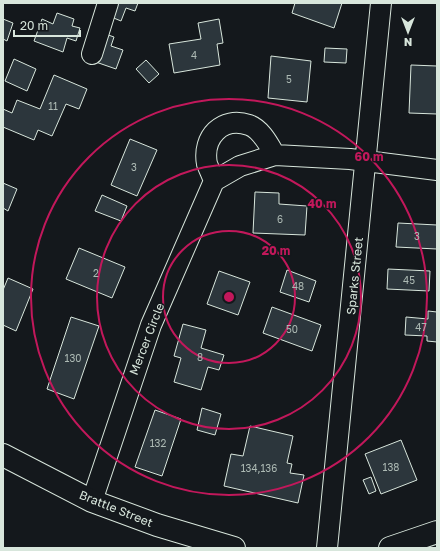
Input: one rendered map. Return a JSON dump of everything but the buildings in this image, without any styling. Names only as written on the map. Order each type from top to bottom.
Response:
[{"type":"main road","name":"Brattle Street","points":[[3,455],[92,501],[143,521],[234,548]]},
{"type":"main road","points":[[390,548],[437,532]]},
{"type":"street","points":[[92,54],[108,3]]},
{"type":"street","name":"Sparks Street","points":[[327,548],[381,3]]},
{"type":"street","points":[[275,155],[264,137],[250,125],[232,123],[220,126],[210,137],[207,163],[214,181],[240,166],[275,155],[366,161],[437,170]]},
{"type":"street","name":"Mercer Circle","points":[[92,501],[150,325],[214,181]]}]
